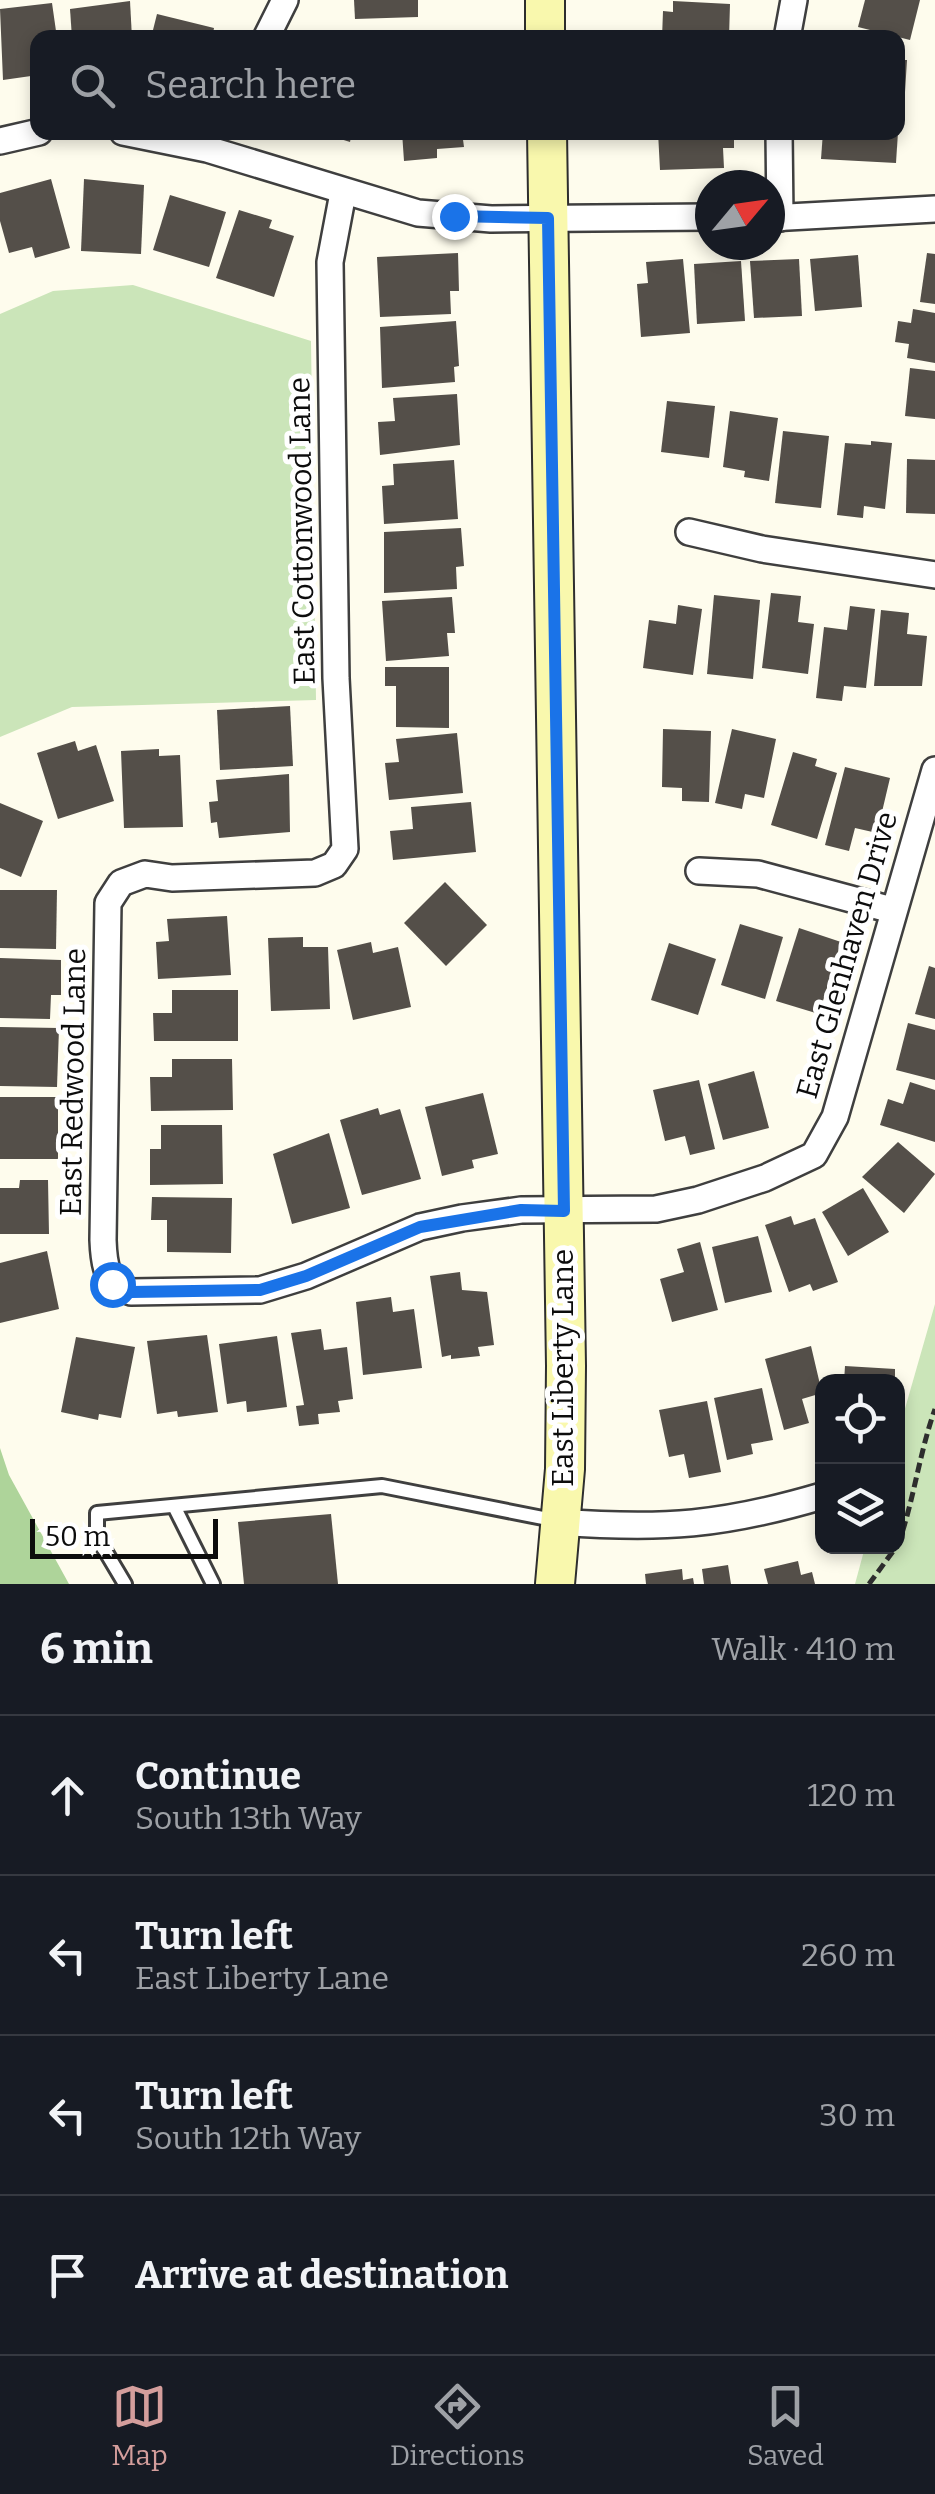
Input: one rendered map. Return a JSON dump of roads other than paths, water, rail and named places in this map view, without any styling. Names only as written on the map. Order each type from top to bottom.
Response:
[{"type":"street","points":[[270,30],[284,0]]},
{"type":"street","points":[[545,0],[546,30]]},
{"type":"street","points":[[788,30],[794,0]]},
{"type":"street","points":[[0,141],[30,134]]},
{"type":"street","name":"East Liberty Lane","points":[[548,140],[566,1366],[555,1584]]},
{"type":"street","points":[[777,170],[779,140]]},
{"type":"street","points":[[212,141],[343,193],[418,212],[491,219],[695,217]]},
{"type":"street","name":"East Cottonwood Lane","points":[[121,883],[145,874],[172,878],[314,873],[334,865],[345,849],[336,678],[330,262],[343,193]]},
{"type":"street","points":[[785,217],[935,208]]},
{"type":"street","points":[[689,532],[762,549],[935,575]]},
{"type":"street","name":"East Glenhaven Drive","points":[[564,1211],[656,1209],[698,1200],[766,1178],[814,1155],[835,1117],[935,770]]},
{"type":"street","points":[[699,870],[758,874],[892,910]]},
{"type":"street","name":"East Redwood Lane","points":[[121,883],[108,902],[103,1240],[104,1266],[112,1284],[131,1292],[260,1290],[306,1276],[420,1227],[521,1210],[564,1211]]},
{"type":"street","points":[[560,1522],[624,1527],[712,1524],[815,1498]]},
{"type":"lane","points":[[125,1584],[97,1537],[97,1514],[382,1486],[560,1522]]},
{"type":"lane","points":[[174,1506],[212,1584]]}]
